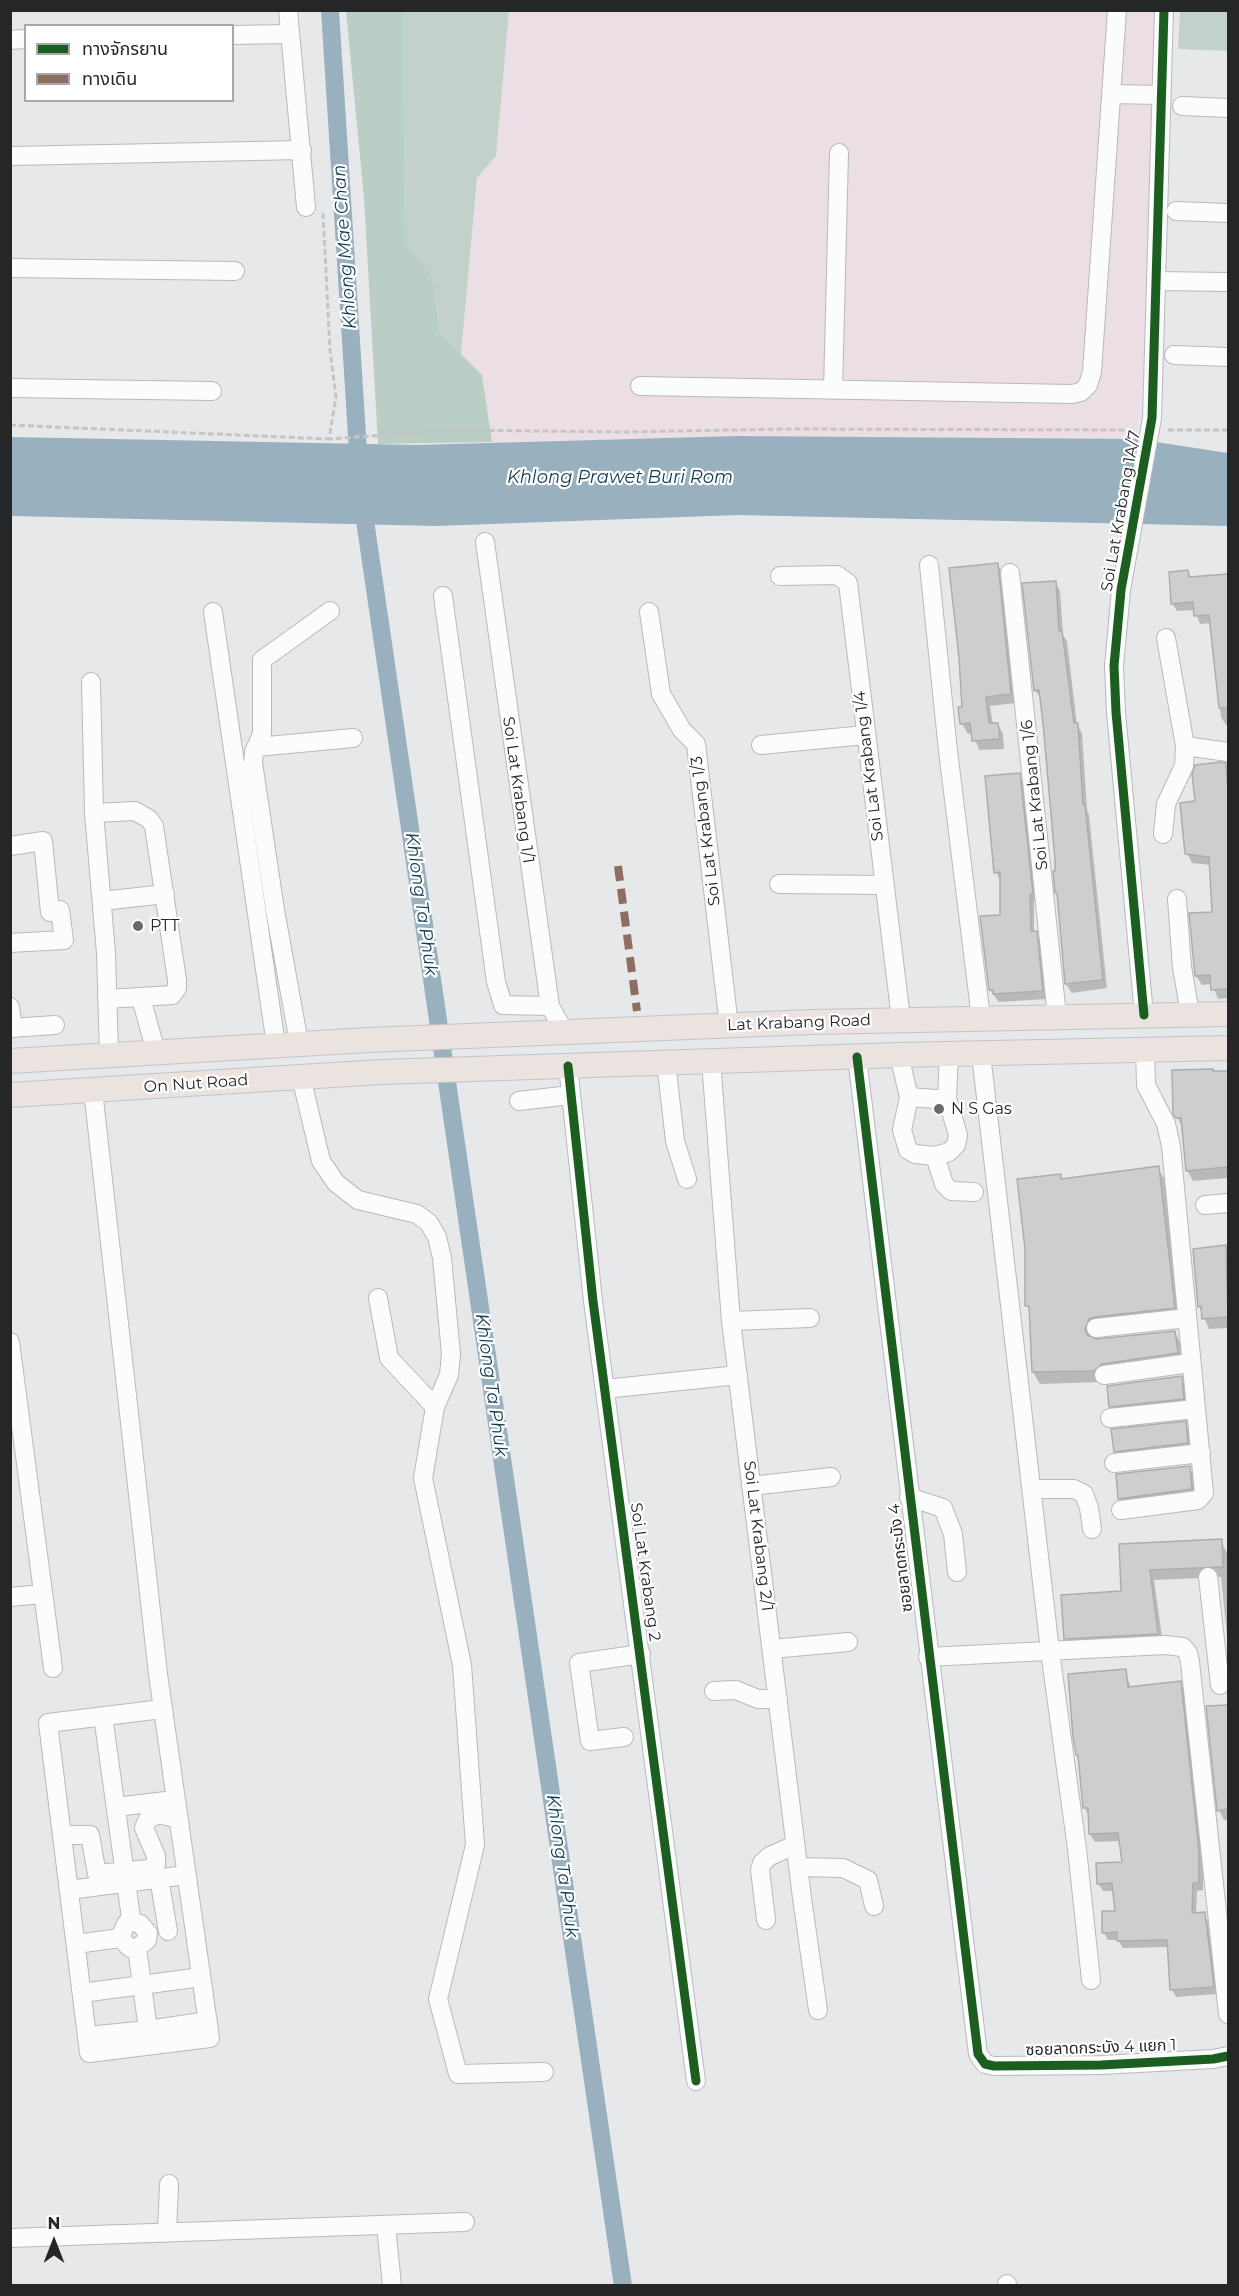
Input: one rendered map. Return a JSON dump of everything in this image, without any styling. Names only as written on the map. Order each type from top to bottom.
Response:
[{"type":"main road","name":"Lat Krabang Road","points":[[369,1040],[900,1019],[1228,1014]]},
{"type":"main road","name":"On Nut Road","points":[[10,1061],[369,1040]]},
{"type":"main road","points":[[568,1066],[899,1055],[1228,1048]]},
{"type":"main road","name":"On Nut Road","points":[[10,1095],[381,1072],[568,1066]]},
{"type":"street","points":[[288,10],[302,150],[314,209]]},
{"type":"street","points":[[640,386],[1072,394],[1081,392],[1088,386],[1092,372],[1117,10]]},
{"type":"street","name":"Soi Lat Krabang 1A/7","points":[[1144,1015],[1116,712],[1114,666],[1121,590],[1152,418],[1164,10]]},
{"type":"street","points":[[234,35],[290,34]]},
{"type":"street","points":[[1112,94],[1161,95]]},
{"type":"street","points":[[1182,106],[1228,108]]},
{"type":"street","points":[[10,156],[302,150]]},
{"type":"street","points":[[833,390],[839,153]]},
{"type":"street","points":[[1176,211],[1228,213]]},
{"type":"street","points":[[10,268],[235,271]]},
{"type":"street","points":[[1156,281],[1228,282]]},
{"type":"street","points":[[1174,355],[1228,357]]},
{"type":"street","points":[[10,388],[212,391]]},
{"type":"street","name":"Soi Lat Krabang 1/1","points":[[485,542],[555,1034]]},
{"type":"street","points":[[929,565],[948,751],[981,1018]]},
{"type":"street","name":"Soi Lat Krabang 1/6","points":[[1010,573],[1058,1016]]},
{"type":"street","name":"Soi Lat Krabang 1/4","points":[[780,576],[837,575],[848,583],[900,1019]]},
{"type":"street","points":[[443,596],[496,982],[503,1005],[550,1006]]},
{"type":"street","points":[[288,1044],[275,910],[253,763],[262,734],[262,660],[330,611]]},
{"type":"street","points":[[213,612],[288,1044]]},
{"type":"street","name":"Soi Lat Krabang 1/3","points":[[649,612],[661,694],[682,730],[696,744],[729,1026]]},
{"type":"street","points":[[1163,834],[1166,804],[1184,766],[1185,746],[1166,638]]},
{"type":"street","points":[[91,682],[94,813],[102,901],[109,1055]]},
{"type":"street","points":[[761,745],[865,735]]},
{"type":"street","points":[[257,747],[353,738]]},
{"type":"street","points":[[1185,746],[1201,751],[1228,752]]},
{"type":"street","points":[[94,813],[135,811],[149,819],[157,837],[177,988],[172,995],[107,999]]},
{"type":"street","points":[[10,846],[43,841],[50,912],[60,910],[64,940],[10,943]]},
{"type":"street","points":[[779,884],[883,885]]},
{"type":"street","points":[[102,901],[165,894]]},
{"type":"street","points":[[1177,899],[1182,967],[1191,1014]]},
{"type":"street","points":[[141,998],[156,1052]]},
{"type":"street","points":[[10,1007],[12,1028],[55,1025]]},
{"type":"street","points":[[1121,1510],[1189,1502],[1202,1497],[1201,1453],[1171,1146],[1166,1124],[1146,1085],[1145,1050]]},
{"type":"street","points":[[981,1053],[1050,1652],[1077,1849],[1091,1980]]},
{"type":"street","points":[[899,1055],[909,1097],[902,1130],[908,1150],[915,1154],[935,1156],[950,1152],[956,1145],[958,1135],[947,1098],[950,1054]]},
{"type":"street","name":"ซอยลาดกระบัง 4","points":[[857,1057],[928,1657],[978,2054]]},
{"type":"street","name":"Soi Lat Krabang 2/1","points":[[711,1061],[731,1321],[795,1845],[818,2010]]},
{"type":"street","points":[[666,1062],[675,1141],[687,1179]]},
{"type":"street","name":"Soi Lat Krabang 2","points":[[568,1066],[605,1389],[696,2081]]},
{"type":"street","points":[[301,1077],[321,1161],[336,1183],[358,1200],[417,1214],[429,1223],[437,1237],[451,1354],[449,1375],[435,1407],[423,1478],[462,1665],[475,1845],[438,1999],[458,2074],[544,2072]]},
{"type":"street","points":[[93,1090],[162,1708],[210,2038],[89,2053],[48,1723],[162,1708]]},
{"type":"street","points":[[519,1101],[570,1095]]},
{"type":"street","points":[[909,1097],[947,1098]]},
{"type":"street","points":[[935,1156],[944,1184],[951,1191],[974,1192]]},
{"type":"street","points":[[1205,1205],[1228,1203]]},
{"type":"street","points":[[378,1298],[389,1358],[435,1407]]},
{"type":"street","points":[[731,1321],[810,1318]]},
{"type":"street","points":[[1096,1328],[1187,1318]]},
{"type":"street","points":[[10,1342],[16,1438],[53,1668]]},
{"type":"street","points":[[1104,1376],[1191,1363]]},
{"type":"street","points":[[605,1389],[738,1376]]},
{"type":"street","points":[[1110,1418],[1195,1409]]},
{"type":"street","points":[[1114,1463],[1201,1453]]},
{"type":"street","points":[[751,1486],[831,1477]]},
{"type":"street","points":[[1032,1489],[1074,1489],[1084,1494],[1089,1508],[1092,1530]]},
{"type":"street","points":[[909,1497],[943,1508],[953,1534],[957,1572]]},
{"type":"street","points":[[1208,1577],[1220,1685]]},
{"type":"street","points":[[10,1597],[42,1594]]},
{"type":"street","points":[[928,1657],[1166,1645],[1183,1647],[1215,1634]]},
{"type":"street","points":[[771,1649],[848,1642]]},
{"type":"street","points":[[1183,1647],[1190,1662],[1228,2014]]},
{"type":"street","points":[[624,1737],[590,1741],[579,1663],[641,1654]]},
{"type":"street","points":[[714,1691],[736,1690],[758,1699],[778,1699]]},
{"type":"street","points":[[104,1716],[126,1877],[129,1920],[120,1938]]},
{"type":"street","points":[[116,1807],[176,1800]]},
{"type":"street","points":[[69,1890],[126,1877],[149,1869],[156,1864],[153,1844],[144,1828],[148,1819],[160,1814],[178,1819]]},
{"type":"street","points":[[62,1835],[90,1835],[97,1874],[159,1878],[186,1875]]},
{"type":"street","points":[[766,1920],[760,1870],[762,1863],[770,1856],[795,1845]]},
{"type":"street","points":[[798,1867],[843,1868],[868,1880],[874,1906]]},
{"type":"street","points":[[159,1878],[168,1931]]},
{"type":"street","points":[[120,1938],[130,1948],[137,1948],[147,1940],[147,1933],[140,1924],[129,1920]]},
{"type":"street","points":[[147,1933],[194,1928]]},
{"type":"street","points":[[76,1944],[120,1938]]},
{"type":"street","points":[[137,1948],[148,2030]]},
{"type":"street","points":[[82,1993],[201,1977]]},
{"type":"street","points":[[87,2036],[208,2021]]},
{"type":"street","name":"ซอยลาดกระบัง 4 แยก 1","points":[[978,2054],[985,2064],[994,2066],[1112,2064],[1213,2059],[1228,2056]]},
{"type":"street","points":[[167,2233],[169,2184]]},
{"type":"street","points":[[10,2238],[465,2222]]},
{"type":"street","points":[[386,2225],[392,2286]]},
{"type":"path","points":[[314,209],[336,397],[329,439]]},
{"type":"path","points":[[10,425],[329,439],[454,430],[623,432],[786,429],[1137,430]]},
{"type":"path","points":[[1160,430],[1228,430]]},
{"type":"shaded area","points":[[403,11],[509,11],[496,156],[477,178],[461,354],[439,332],[433,277],[405,242]]},
{"type":"shaded area","points":[[509,11],[1157,11],[1144,369],[1136,439],[737,436],[492,442],[482,375],[461,354],[478,178],[496,156]]},
{"type":"shaded area","points":[[1180,11],[1228,11],[1228,51],[1178,49]]},
{"type":"green space","points":[[346,11],[403,11],[405,242],[433,277],[439,332],[482,375],[492,442],[378,444],[364,198]]},
{"type":"water","name":"Khlong Prawet Buri Rom","points":[[737,436],[1136,439],[1228,453],[1228,526],[738,515],[436,526],[11,516],[11,437],[417,445]]},
{"type":"building","points":[[998,563],[1011,694],[986,697],[989,723],[998,723],[1000,739],[972,741],[970,723],[960,724],[958,707],[962,707],[959,658],[949,568]]},
{"type":"building","points":[[1188,570],[1189,577],[1228,574],[1228,708],[1219,708],[1209,615],[1194,616],[1193,602],[1171,604],[1169,572]]},
{"type":"building","points":[[1056,581],[1059,631],[1062,631],[1074,723],[1078,723],[1083,805],[1085,805],[1103,980],[1065,984],[1053,871],[1055,871],[1055,860],[1043,723],[1039,690],[1034,691],[1022,583]]},
{"type":"building","points":[[1226,763],[1228,791],[1228,989],[1211,990],[1210,975],[1195,976],[1189,913],[1212,912],[1209,857],[1185,854],[1180,803],[1195,801],[1192,774],[1195,765]]},
{"type":"building","points":[[1020,773],[1033,894],[1030,894],[1031,931],[1037,931],[1043,991],[993,994],[993,990],[989,990],[980,916],[1000,915],[1000,872],[994,873],[985,776]]},
{"type":"building","points":[[1213,1069],[1213,1071],[1228,1071],[1228,1167],[1186,1171],[1181,1118],[1176,1118],[1173,1114],[1172,1070]]},
{"type":"building","points":[[1159,1166],[1175,1308],[1095,1317],[1089,1319],[1085,1329],[1087,1335],[1097,1339],[1175,1331],[1178,1353],[1102,1364],[1094,1371],[1032,1372],[1029,1306],[1025,1306],[1025,1249],[1017,1179],[1061,1174],[1061,1179]]},
{"type":"building","points":[[1226,1245],[1228,1317],[1202,1319],[1201,1306],[1198,1307],[1193,1249]]},
{"type":"building","points":[[1182,1376],[1184,1399],[1109,1407],[1107,1386]]},
{"type":"building","points":[[1186,1421],[1188,1443],[1114,1452],[1111,1429]]},
{"type":"building","points":[[1190,1466],[1192,1489],[1118,1499],[1116,1474]]},
{"type":"building","points":[[1222,1539],[1223,1567],[1150,1570],[1158,1634],[1064,1639],[1061,1595],[1121,1591],[1119,1544]]},
{"type":"building","points":[[1126,1669],[1128,1687],[1181,1681],[1199,1851],[1199,1883],[1193,1883],[1192,1913],[1205,1912],[1214,1987],[1170,1990],[1167,1940],[1117,1941],[1117,1932],[1102,1933],[1102,1911],[1115,1911],[1112,1883],[1097,1884],[1096,1863],[1122,1862],[1118,1833],[1089,1834],[1088,1808],[1083,1808],[1078,1755],[1076,1755],[1073,1737],[1068,1674]]},
{"type":"building","points":[[1228,1705],[1228,1809],[1217,1811],[1206,1706]]},
{"type":"waterway","name":"Khlong Mae Chan","points":[[330,10],[359,467]]},
{"type":"waterway","name":"Khlong Ta Phuk","points":[[362,500],[623,2286]]},
{"type":"marked path","points":[[618,866],[637,1011]]},
{"type":"cycle path","points":[[1144,1015],[1116,712],[1114,666],[1121,590],[1152,418],[1164,10]]},
{"type":"cycle path","points":[[857,1057],[978,2054],[985,2064],[994,2066],[1101,2065],[1213,2059],[1228,2056]]},
{"type":"cycle path","points":[[568,1066],[593,1301],[696,2081]]},
{"type":"place","name":"PTT","points":[[138,926]]},
{"type":"place","name":"N S Gas","points":[[939,1109]]}]
